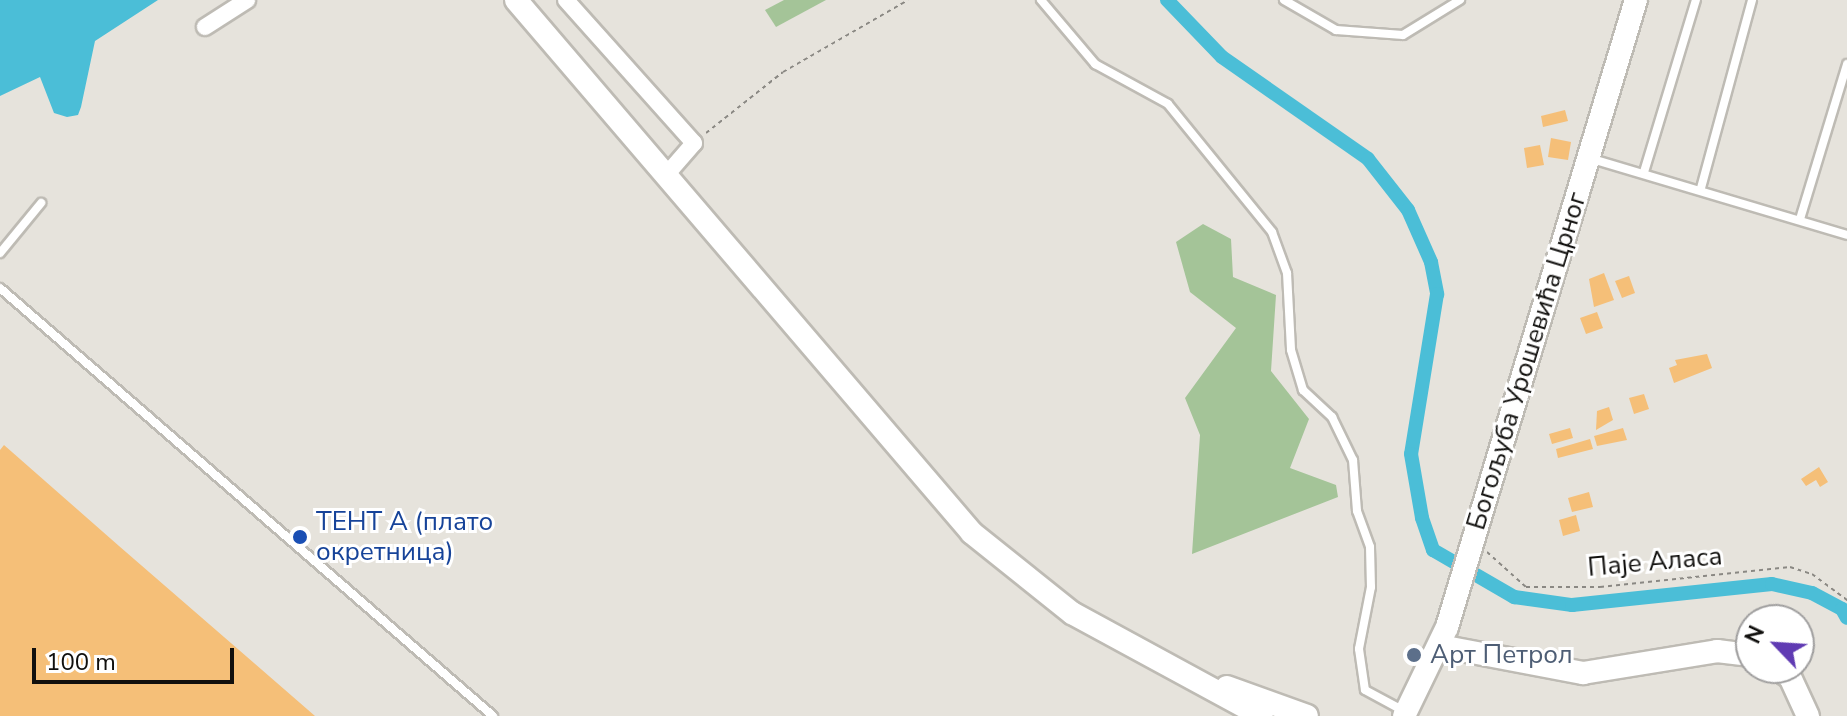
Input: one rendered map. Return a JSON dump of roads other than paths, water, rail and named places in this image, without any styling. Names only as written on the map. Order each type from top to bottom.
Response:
[{"type":"main road","points":[[516,0],[972,533],[1072,613],[1262,716]]},
{"type":"main road","name":"Богољуба Урошевића Црног","points":[[1405,714],[1440,646],[1636,0]]},
{"type":"main road","points":[[1440,646],[1583,673],[1717,651],[1735,653]]},
{"type":"main road","points":[[1195,679],[1307,716]]},
{"type":"main road","points":[[1793,684],[1808,716]]},
{"type":"street","points":[[566,0],[694,143],[667,174]]},
{"type":"street","points":[[205,27],[245,1]]},
{"type":"lane","points":[[1041,0],[1095,64],[1168,104],[1272,232],[1287,273],[1291,350],[1303,390],[1332,417],[1353,460],[1357,511],[1370,547],[1371,587],[1359,649],[1365,690],[1405,714]]},
{"type":"lane","points":[[1284,0],[1336,30],[1403,35],[1460,0]]},
{"type":"lane","points":[[1644,172],[1696,0]]},
{"type":"lane","points":[[1701,188],[1752,0]]},
{"type":"lane","points":[[1800,219],[1847,64]]},
{"type":"lane","points":[[1588,158],[1701,188],[1847,235]]},
{"type":"lane","points":[[0,253],[41,203]]},
{"type":"lane","points":[[0,288],[493,716]]},
{"type":"water","points":[[0,0],[158,0],[95,41],[81,107],[78,115],[67,117],[54,113],[40,77],[0,96]]},
{"type":"waterway","points":[[1167,0],[1222,57],[1368,159],[1408,210],[1431,262],[1437,294],[1411,454],[1422,518],[1433,550],[1514,597],[1572,605],[1772,584],[1812,593],[1842,609],[1847,618]]},
{"type":"place","name":"ТЕНТ А (плато окретница)","points":[[300,537]]},
{"type":"place","name":"Арт Петрол","points":[[1414,655]]}]
